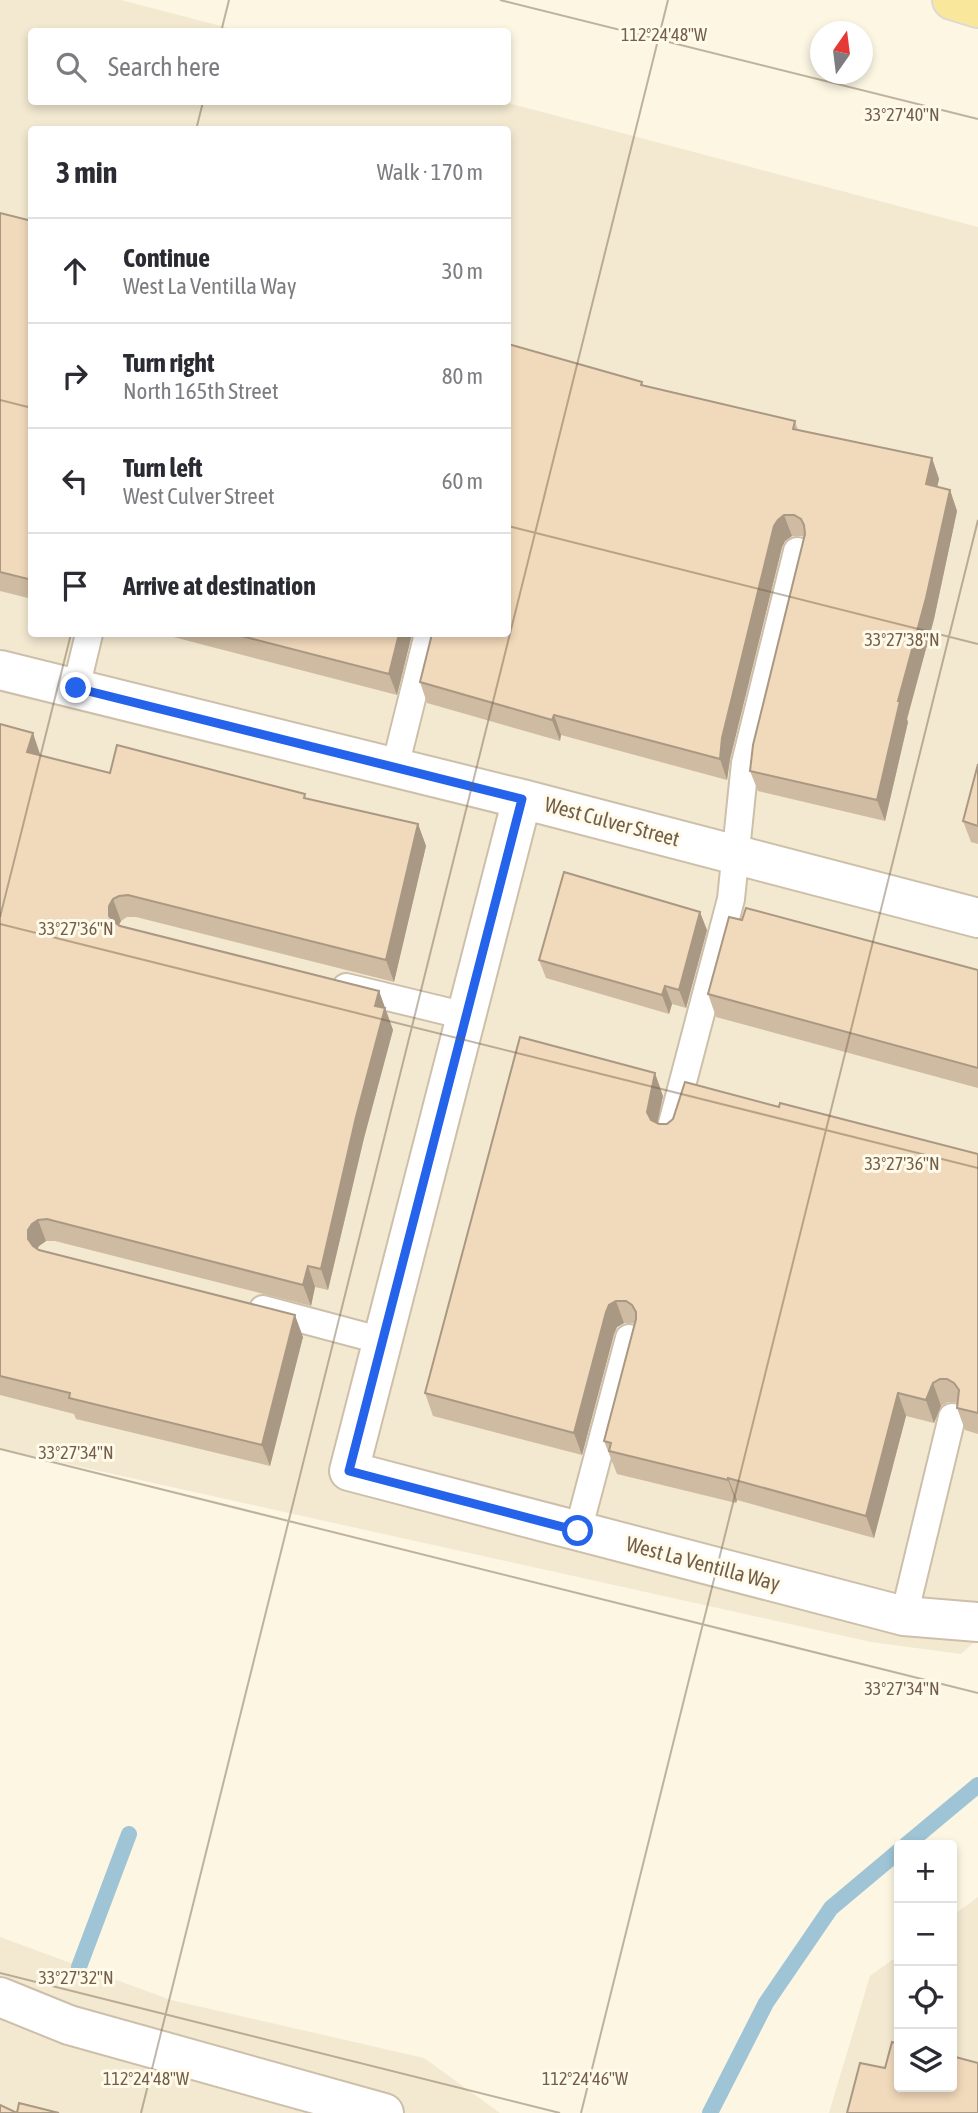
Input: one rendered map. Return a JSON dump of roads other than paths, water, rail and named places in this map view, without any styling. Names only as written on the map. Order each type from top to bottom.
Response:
[{"type":"main road","points":[[952,0],[978,8]]},
{"type":"street","name":"West Culver Street","points":[[0,670],[522,799],[978,918]]},
{"type":"street","points":[[383,1341],[522,799]]},
{"type":"street","name":"West La Ventilla Way","points":[[383,1341],[349,1471],[904,1616],[978,1622]]},
{"type":"street","points":[[0,1997],[69,2025],[384,2113]]},
{"type":"lane","points":[[670,1131],[732,899],[745,763],[797,551]]},
{"type":"lane","points":[[76,688],[88,637]]},
{"type":"lane","points":[[395,767],[427,637]]},
{"type":"lane","points":[[318,979],[467,1016]]},
{"type":"lane","points":[[235,1302],[383,1341]]},
{"type":"lane","points":[[578,1531],[629,1338]]},
{"type":"lane","points":[[904,1616],[952,1417]]},
{"type":"waterway","points":[[912,1840],[978,1785]]},
{"type":"waterway","points":[[79,1967],[129,1834]]},
{"type":"waterway","points":[[710,2113],[766,2003],[831,1908],[894,1855]]}]
